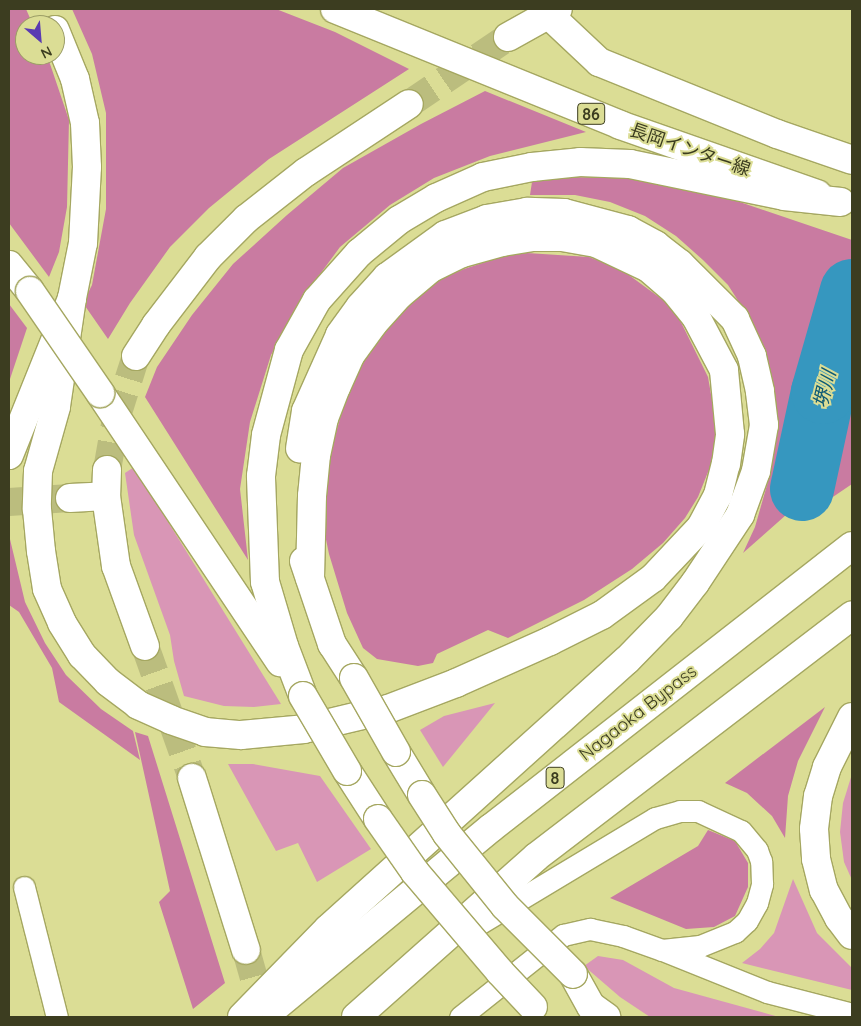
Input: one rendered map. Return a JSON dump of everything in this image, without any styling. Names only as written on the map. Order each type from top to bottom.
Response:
[{"type":"main road","name":"長岡インター線","points":[[335,9],[620,125],[847,204]]},
{"type":"main road","points":[[508,37],[553,12],[598,62],[777,134],[852,160]]},
{"type":"main road","points":[[65,54],[75,79],[85,123],[87,167],[83,243],[72,298],[56,407],[38,471],[38,517],[47,589],[62,623],[82,655],[108,682],[138,705],[171,720],[205,732],[241,735],[304,729],[388,709],[456,683],[550,641],[602,615],[653,578],[701,527],[718,495],[726,464],[730,434],[724,370],[696,317],[674,290],[649,268],[596,243],[561,237],[533,237],[502,242],[462,253],[431,268],[398,295],[373,324],[350,356],[336,387],[324,418],[316,456],[312,496],[310,578]]},
{"type":"main road","points":[[136,356],[156,325],[208,257],[246,219],[306,172],[409,104]]},
{"type":"main road","points":[[303,696],[284,646],[265,582],[261,476],[266,435],[289,350],[317,300],[360,252],[399,220],[436,198],[483,177],[532,167],[580,162],[630,164],[784,196],[847,204]]},
{"type":"main road","points":[[242,1017],[328,929],[627,660],[669,617],[705,569],[740,515],[756,471],[764,425],[760,392],[752,356],[735,319],[680,264],[656,245],[628,230],[564,212],[527,212],[487,219],[445,235],[388,277],[360,307],[340,335],[306,411],[296,484],[295,519],[300,545],[332,644],[422,795],[447,834],[505,906],[573,974],[592,1006],[606,1017]]},
{"type":"main road","points":[[9,265],[30,291],[100,393],[303,696],[378,820],[415,872],[500,972],[539,1012]]},
{"type":"main road","points":[[9,455],[72,298]]},
{"type":"main road","points":[[70,498],[107,483],[116,566],[145,646]]},
{"type":"main road","name":"Nagaoka Bypass","points":[[264,1017],[332,958],[490,828],[852,546]]},
{"type":"main road","points":[[356,1017],[536,857],[852,615]]},
{"type":"main road","points":[[852,716],[826,766],[818,796],[814,829],[816,859],[824,890],[839,918],[852,935]]},
{"type":"main road","points":[[192,778],[246,950]]},
{"type":"lane","points":[[425,955],[655,818],[680,810],[698,811],[741,830],[757,850],[761,861],[762,884],[757,903],[747,921],[735,932],[700,946],[662,950]]},
{"type":"lane","points":[[24,888],[57,1017]]},
{"type":"lane","points":[[460,1017],[499,984],[563,935],[590,929],[624,936],[767,992],[852,1014]]},
{"type":"shaded area","points":[[9,9],[26,9],[29,15],[15,15],[15,65],[50,65],[69,120],[67,207],[59,252],[49,277],[9,223]]},
{"type":"shaded area","points":[[72,9],[276,9],[335,32],[409,69],[269,159],[209,208],[170,247],[130,303],[108,339],[83,303],[92,285],[106,209],[106,113],[92,54]]},
{"type":"shaded area","points":[[485,91],[586,132],[490,156],[434,178],[390,205],[340,247],[301,300],[271,355],[250,422],[240,489],[248,560],[145,397],[157,367],[192,315],[233,264],[287,215],[343,168]]},
{"type":"shaded area","points":[[564,177],[635,178],[728,198],[852,240],[852,266],[815,397],[795,487],[795,507],[743,553],[755,527],[769,478],[776,431],[764,356],[753,324],[728,285],[703,260],[676,236],[645,216],[610,202],[575,195],[530,195],[532,182]]},
{"type":"shaded area","points":[[527,253],[589,257],[622,270],[674,308],[708,377],[717,429],[712,462],[698,497],[685,518],[663,543],[632,569],[584,600],[508,638],[488,630],[437,654],[433,663],[418,666],[377,659],[363,648],[347,613],[329,554],[323,525],[330,455],[348,389],[365,358],[386,327],[408,302],[434,282],[464,269],[501,257]]},
{"type":"shaded area","points":[[9,304],[27,328],[9,382]]},
{"type":"shaded area","points":[[852,310],[852,484],[824,503],[812,504],[808,491],[811,475],[829,393]]},
{"type":"shaded area","points":[[134,467],[281,704],[254,707],[224,706],[184,696],[174,661],[170,635],[134,535],[125,473]]},
{"type":"shaded area","points":[[9,535],[25,602],[45,643],[66,675],[101,709],[133,731],[140,760],[59,702],[52,668],[19,612],[9,605]]},
{"type":"shaded area","points":[[495,703],[443,767],[420,730],[444,716]]},
{"type":"shaded area","points":[[825,707],[798,761],[788,796],[785,838],[772,816],[747,793],[725,783]]},
{"type":"shaded area","points":[[135,732],[148,736],[225,983],[193,1009],[159,902],[170,891]]},
{"type":"shaded area","points":[[228,764],[253,764],[320,776],[371,849],[317,882],[298,843],[276,851]]},
{"type":"shaded area","points":[[852,774],[852,880],[844,862],[840,832],[843,803]]},
{"type":"shaded area","points":[[708,830],[735,841],[748,863],[748,887],[735,916],[714,927],[686,929],[610,898],[698,846]]},
{"type":"shaded area","points":[[793,879],[817,933],[852,968],[852,990],[742,963],[760,949],[774,933]]},
{"type":"shaded area","points":[[598,956],[623,960],[674,988],[779,1017],[650,1017],[620,997],[584,966]]},
{"type":"waterway","name":"堺川","points":[[802,489],[823,392],[852,291]]},
{"type":"tunnel","points":[[409,104],[508,37]]},
{"type":"tunnel","points":[[107,470],[116,419],[136,356]]},
{"type":"tunnel","points":[[9,502],[70,498]]},
{"type":"tunnel","points":[[145,646],[192,778]]},
{"type":"tunnel","points":[[246,950],[265,1017]]}]
